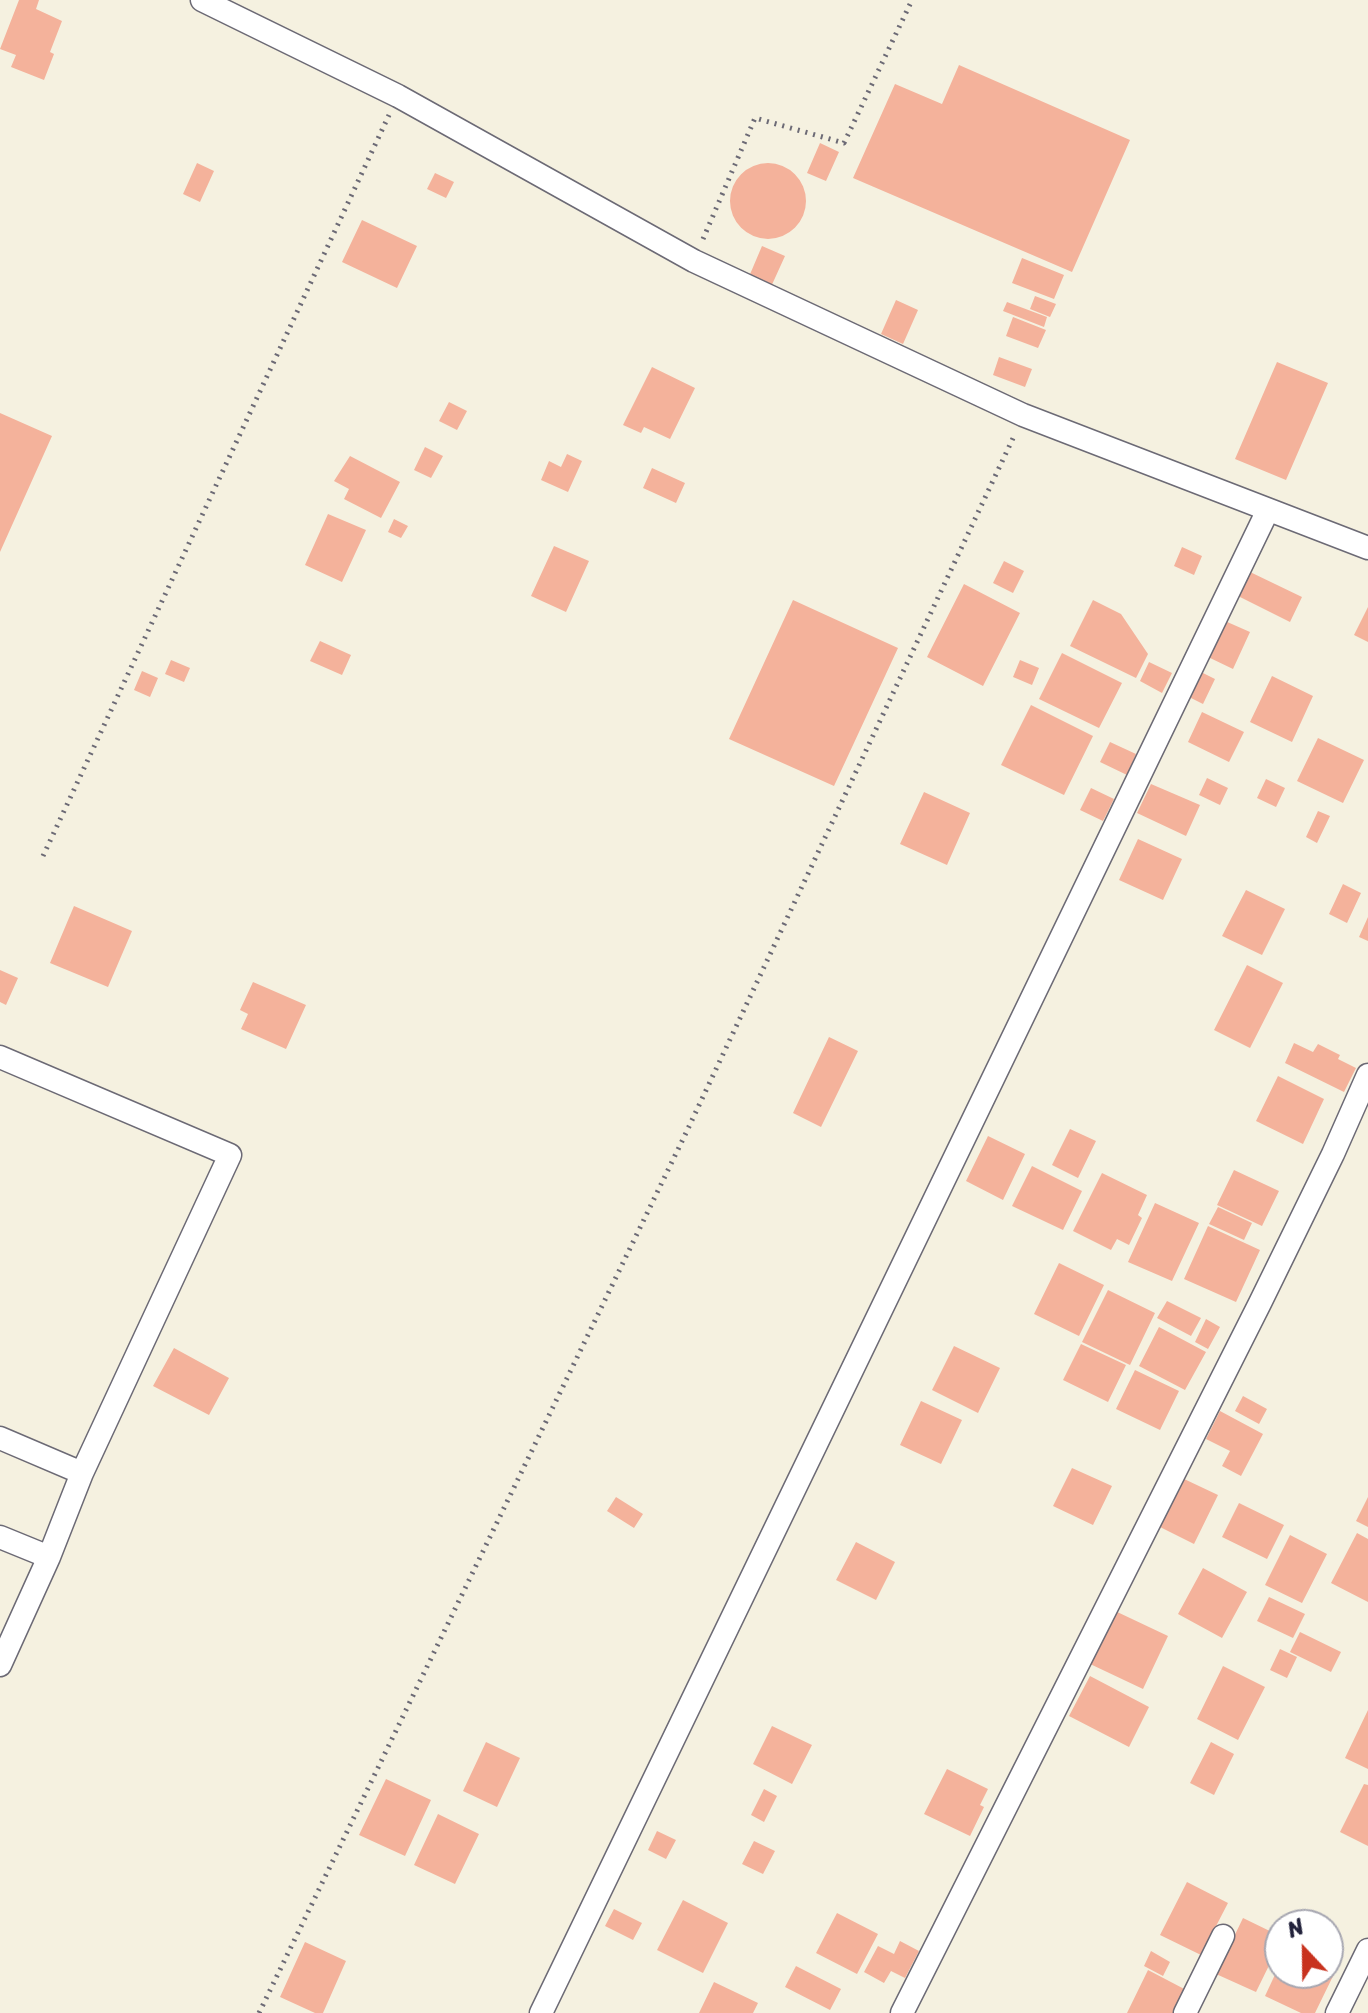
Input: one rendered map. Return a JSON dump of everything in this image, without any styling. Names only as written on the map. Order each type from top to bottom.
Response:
[{"type":"street","points":[[202,0],[398,96],[694,261],[1023,415],[1368,548]]},
{"type":"street","points":[[541,2013],[1268,510]]},
{"type":"street","points":[[0,1057],[230,1155],[82,1473],[49,1557],[0,1665]]},
{"type":"street","points":[[902,2013],[1260,1303],[1368,1075]]},
{"type":"street","points":[[0,1438],[82,1473]]},
{"type":"street","points":[[0,1537],[49,1557]]},
{"type":"street","points":[[1185,2013],[1223,1936]]},
{"type":"street","points":[[1337,2013],[1368,1950]]},
{"type":"path","points":[[694,261],[755,118],[844,143],[912,0]]},
{"type":"path","points":[[43,856],[398,96]]},
{"type":"path","points":[[259,2013],[685,1135],[1023,415]]},
{"type":"building","points":[[19,0],[39,0],[36,9],[62,21],[50,52],[54,54],[44,80],[11,67],[16,55],[0,49]]},
{"type":"building","points":[[959,65],[1130,140],[1072,272],[853,178],[895,84],[942,104]]},
{"type":"building","points":[[820,143],[839,152],[826,181],[807,173]]},
{"type":"building","points":[[197,163],[214,171],[200,202],[183,194]]},
{"type":"building","points":[[768,163],[782,166],[795,174],[803,187],[806,201],[803,215],[795,228],[782,236],[768,239],[754,236],[741,228],[733,215],[730,201],[733,187],[741,174],[754,166]]},
{"type":"building","points":[[435,173],[454,182],[446,198],[427,189]]},
{"type":"building","points":[[362,220],[417,246],[397,288],[342,262]]},
{"type":"building","points":[[762,246],[785,256],[770,289],[748,279]]},
{"type":"building","points":[[1022,258],[1064,275],[1054,299],[1012,283]]},
{"type":"building","points":[[1035,296],[1056,304],[1050,317],[1030,309]]},
{"type":"building","points":[[896,300],[918,310],[903,344],[881,334]]},
{"type":"building","points":[[1007,302],[1047,317],[1044,327],[1003,311]]},
{"type":"building","points":[[1013,317],[1046,330],[1038,348],[1006,336]]},
{"type":"building","points":[[999,357],[1032,369],[1025,387],[993,375]]},
{"type":"building","points":[[1277,362],[1328,383],[1286,480],[1235,459]]},
{"type":"building","points":[[652,367],[695,388],[670,439],[644,427],[641,433],[623,425]]},
{"type":"building","points":[[449,402],[467,411],[457,430],[439,421]]},
{"type":"building","points":[[0,413],[52,436],[0,552]]},
{"type":"building","points":[[425,447],[443,456],[431,478],[414,470]]},
{"type":"building","points":[[567,454],[582,461],[568,492],[541,480],[549,461],[561,467]]},
{"type":"building","points":[[350,456],[400,482],[381,518],[344,499],[349,489],[334,481]]},
{"type":"building","points":[[652,468],[685,483],[676,503],[643,488]]},
{"type":"building","points":[[328,514],[366,530],[342,582],[305,565]]},
{"type":"building","points":[[394,519],[408,526],[401,538],[388,532]]},
{"type":"building","points":[[554,546],[589,561],[566,612],[531,596]]},
{"type":"building","points":[[1182,547],[1202,556],[1194,575],[1174,566]]},
{"type":"building","points":[[1004,561],[1024,571],[1013,593],[993,583]]},
{"type":"building","points":[[1248,571],[1302,597],[1290,622],[1236,595]]},
{"type":"building","points":[[964,584],[1020,613],[983,686],[927,657]]},
{"type":"building","points":[[793,600],[898,648],[834,786],[729,739]]},
{"type":"building","points":[[1093,600],[1121,614],[1148,654],[1136,678],[1070,646]]},
{"type":"building","points":[[1368,607],[1368,642],[1354,635]]},
{"type":"building","points":[[1225,621],[1250,632],[1233,669],[1208,657]]},
{"type":"building","points":[[320,641],[351,655],[342,675],[310,661]]},
{"type":"building","points":[[1062,653],[1122,683],[1099,728],[1039,699]]},
{"type":"building","points":[[171,660],[190,668],[184,682],[165,674]]},
{"type":"building","points":[[1020,660],[1039,668],[1032,685],[1013,677]]},
{"type":"building","points":[[1149,662],[1172,673],[1162,693],[1140,681]]},
{"type":"building","points":[[142,671],[158,678],[150,697],[134,690]]},
{"type":"building","points":[[1201,672],[1215,679],[1203,704],[1189,697]]},
{"type":"building","points":[[1272,676],[1313,696],[1292,742],[1250,722]]},
{"type":"building","points":[[1031,705],[1093,736],[1064,795],[1001,765]]},
{"type":"building","points":[[1202,712],[1244,732],[1229,762],[1188,742]]},
{"type":"building","points":[[1318,738],[1364,760],[1343,803],[1297,781]]},
{"type":"building","points":[[1110,742],[1136,754],[1127,775],[1100,762]]},
{"type":"building","points":[[1207,778],[1228,788],[1220,805],[1199,795]]},
{"type":"building","points":[[1266,779],[1285,788],[1276,807],[1257,798]]},
{"type":"building","points":[[1151,784],[1200,805],[1186,836],[1137,813]]},
{"type":"building","points":[[1091,788],[1114,799],[1103,821],[1080,810]]},
{"type":"building","points":[[924,792],[970,813],[947,865],[900,844]]},
{"type":"building","points":[[1318,811],[1330,816],[1317,843],[1306,837]]},
{"type":"building","points":[[1138,839],[1182,859],[1163,900],[1119,880]]},
{"type":"building","points":[[1343,884],[1361,893],[1347,923],[1329,914]]},
{"type":"building","points":[[1246,890],[1285,909],[1262,955],[1222,936]]},
{"type":"building","points":[[74,906],[132,931],[108,987],[50,963]]},
{"type":"building","points":[[1368,917],[1368,941],[1359,937]]},
{"type":"building","points":[[1247,965],[1283,983],[1250,1048],[1214,1030]]},
{"type":"building","points":[[0,970],[18,978],[6,1005],[0,1002]]},
{"type":"building","points":[[253,982],[306,1005],[286,1049],[241,1029],[248,1014],[240,1010]]},
{"type":"building","points":[[829,1037],[858,1051],[821,1127],[793,1113]]},
{"type":"building","points":[[1294,1043],[1313,1052],[1318,1044],[1340,1055],[1338,1059],[1356,1068],[1344,1092],[1285,1063]]},
{"type":"building","points":[[1278,1076],[1324,1099],[1303,1144],[1256,1121]]},
{"type":"building","points":[[1070,1129],[1096,1141],[1078,1178],[1052,1165]]},
{"type":"building","points":[[988,1136],[1025,1154],[1003,1200],[966,1181]]},
{"type":"building","points":[[1032,1166],[1082,1191],[1063,1230],[1012,1206]]},
{"type":"building","points":[[1234,1170],[1279,1191],[1262,1226],[1217,1205]]},
{"type":"building","points":[[1102,1173],[1147,1195],[1138,1215],[1142,1218],[1129,1245],[1117,1239],[1111,1250],[1073,1231]]},
{"type":"building","points":[[1155,1203],[1199,1223],[1172,1281],[1128,1262]]},
{"type":"building","points":[[1218,1207],[1252,1223],[1244,1240],[1209,1224]]},
{"type":"building","points":[[1208,1226],[1260,1250],[1236,1302],[1184,1279]]},
{"type":"building","points":[[1059,1263],[1104,1285],[1079,1336],[1034,1314]]},
{"type":"building","points":[[1108,1290],[1155,1313],[1130,1365],[1082,1342]]},
{"type":"building","points":[[1167,1301],[1201,1318],[1191,1336],[1157,1318]]},
{"type":"building","points":[[1206,1319],[1220,1327],[1208,1349],[1195,1342]]},
{"type":"building","points":[[1159,1327],[1206,1352],[1185,1390],[1139,1366]]},
{"type":"building","points":[[1081,1344],[1126,1365],[1108,1402],[1063,1380]]},
{"type":"building","points":[[954,1346],[1000,1368],[978,1413],[932,1390]]},
{"type":"building","points":[[174,1348],[229,1378],[209,1415],[153,1386]]},
{"type":"building","points":[[1135,1370],[1179,1391],[1160,1430],[1116,1409]]},
{"type":"building","points":[[1243,1396],[1267,1409],[1259,1424],[1235,1411]]},
{"type":"building","points":[[921,1401],[962,1420],[941,1464],[900,1445]]},
{"type":"building","points":[[1220,1411],[1263,1434],[1241,1476],[1222,1466],[1230,1451],[1206,1439]]},
{"type":"building","points":[[1072,1468],[1112,1486],[1093,1525],[1053,1506]]},
{"type":"building","points":[[1182,1478],[1218,1495],[1194,1544],[1158,1526]]},
{"type":"building","points":[[616,1497],[643,1514],[634,1528],[607,1511]]},
{"type":"building","points":[[1368,1497],[1368,1527],[1356,1521]]},
{"type":"building","points":[[1239,1503],[1284,1525],[1267,1559],[1222,1537]]},
{"type":"building","points":[[1357,1533],[1368,1539],[1368,1602],[1331,1583]]},
{"type":"building","points":[[1290,1535],[1327,1554],[1302,1603],[1265,1585]]},
{"type":"building","points":[[856,1542],[895,1562],[876,1600],[836,1580]]},
{"type":"building","points":[[1203,1568],[1247,1592],[1222,1638],[1178,1614]]},
{"type":"building","points":[[1269,1597],[1305,1614],[1293,1638],[1257,1621]]},
{"type":"building","points":[[1113,1610],[1168,1636],[1143,1689],[1088,1663]]},
{"type":"building","points":[[1300,1632],[1341,1652],[1331,1672],[1290,1652]]},
{"type":"building","points":[[1280,1649],[1297,1657],[1287,1678],[1270,1670]]},
{"type":"building","points":[[1223,1666],[1265,1687],[1238,1740],[1197,1719]]},
{"type":"building","points":[[1090,1676],[1149,1707],[1129,1747],[1069,1716]]},
{"type":"building","points":[[1368,1710],[1368,1769],[1345,1758]]},
{"type":"building","points":[[772,1726],[812,1745],[792,1784],[753,1764]]},
{"type":"building","points":[[486,1742],[520,1758],[497,1807],[463,1791]]},
{"type":"building","points":[[1211,1742],[1234,1754],[1214,1795],[1190,1783]]},
{"type":"building","points":[[947,1769],[988,1789],[980,1805],[984,1807],[970,1836],[924,1814]]},
{"type":"building","points":[[386,1779],[431,1800],[405,1856],[359,1835]]},
{"type":"building","points":[[1364,1784],[1368,1785],[1368,1846],[1340,1832]]},
{"type":"building","points":[[764,1789],[777,1796],[764,1822],[751,1815]]},
{"type":"building","points":[[438,1814],[479,1834],[455,1884],[414,1865]]},
{"type":"building","points":[[657,1831],[676,1840],[666,1859],[648,1850]]},
{"type":"building","points":[[754,1841],[775,1851],[763,1874],[742,1864]]},
{"type":"building","points":[[1187,1882],[1228,1903],[1201,1955],[1160,1935]]},
{"type":"building","points":[[683,1900],[728,1923],[703,1973],[657,1950]]},
{"type":"building","points":[[614,1909],[642,1923],[633,1940],[605,1926]]},
{"type":"building","points":[[837,1913],[878,1934],[857,1974],[816,1953]]},
{"type":"building","points":[[1243,1918],[1264,1928],[1264,1976],[1256,1992],[1216,1974]]},
{"type":"building","points":[[900,1941],[919,1951],[905,1978],[891,1971],[884,1983],[864,1972],[878,1946],[894,1954]]},
{"type":"building","points":[[305,1942],[346,1961],[323,2013],[315,2013],[280,1997]]},
{"type":"building","points":[[1151,1951],[1170,1962],[1163,1976],[1144,1966]]},
{"type":"building","points":[[796,1966],[841,1989],[830,2010],[785,1987]]},
{"type":"building","points":[[1148,1970],[1190,1992],[1179,2013],[1127,2013]]},
{"type":"building","points":[[714,1982],[758,2003],[753,2013],[699,2013]]},
{"type":"building","points":[[1268,1989],[1327,1989],[1315,2013],[1301,2013],[1265,1996]]}]
